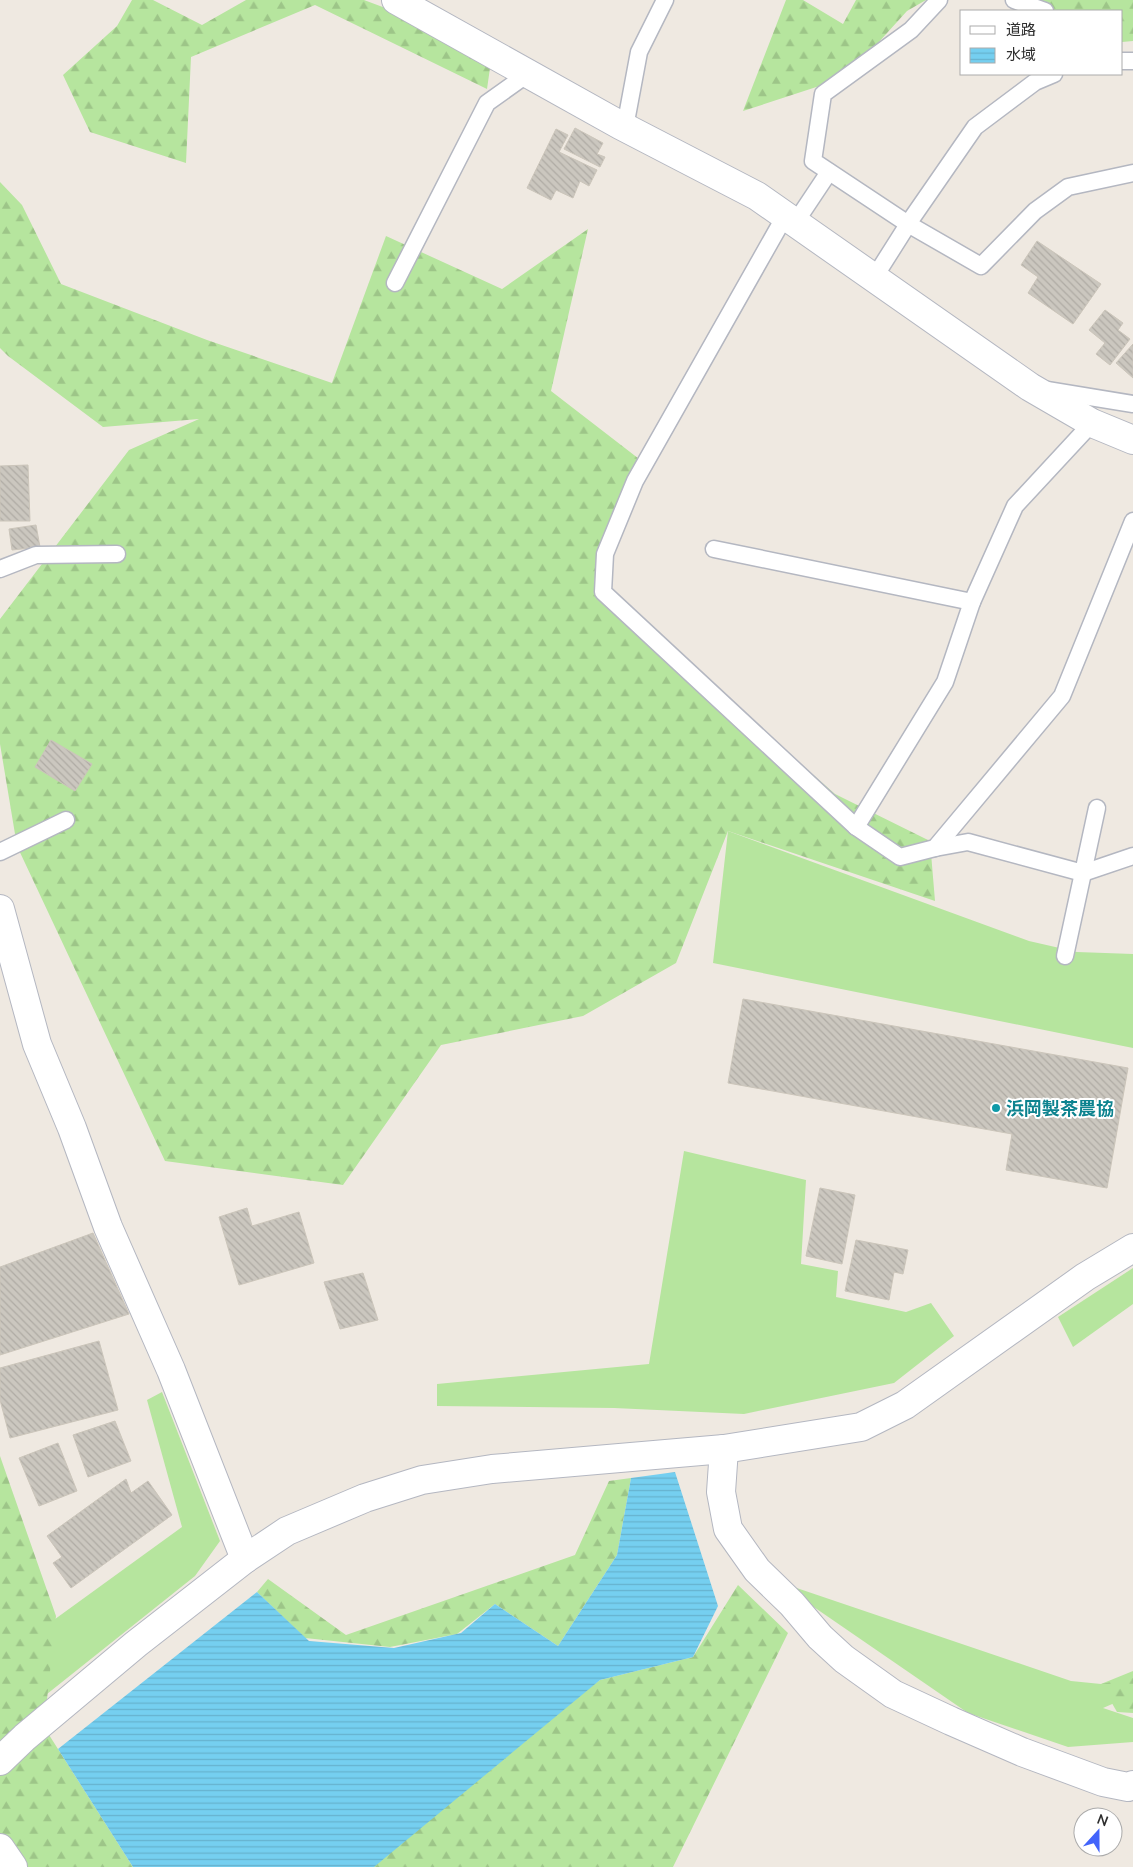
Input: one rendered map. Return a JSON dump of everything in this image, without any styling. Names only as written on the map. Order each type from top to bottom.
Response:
[{"type":"street","points":[[396,0],[625,127],[757,196],[1030,387],[1092,423],[1133,440]]},
{"type":"street","points":[[0,908],[37,1044],[72,1128],[108,1227],[171,1370],[245,1560]]},
{"type":"street","points":[[0,1761],[136,1644],[245,1560],[287,1531],[365,1498],[422,1480],[492,1469],[724,1449],[861,1427],[904,1404],[1085,1277],[1133,1248]]},
{"type":"street","points":[[724,1449],[721,1492],[728,1529],[756,1570],[792,1604],[820,1637],[844,1659],[892,1694],[951,1722],[1022,1752],[1103,1782],[1133,1786]]},
{"type":"street","points":[[0,1848],[13,1867]]},
{"type":"lane","points":[[625,127],[639,52],[665,0]]},
{"type":"lane","points":[[938,0],[911,30],[823,94],[814,161],[908,224],[981,266],[1035,211],[1068,187],[1133,173]]},
{"type":"lane","points":[[1014,0],[1043,10]]},
{"type":"lane","points":[[395,283],[487,103],[529,74]]},
{"type":"lane","points":[[874,278],[908,224],[975,127],[1035,82],[1052,75]]},
{"type":"lane","points":[[829,172],[790,219],[635,481],[605,554],[603,592],[856,827],[900,856],[968,842],[1083,873],[1133,856]]},
{"type":"lane","points":[[1030,387],[1133,404]]},
{"type":"lane","points":[[856,827],[945,682],[972,602],[1015,506],[1092,423]]},
{"type":"lane","points":[[935,848],[1062,696],[1133,522]]},
{"type":"lane","points":[[714,549],[972,602]]},
{"type":"lane","points":[[0,569],[36,556],[116,554]]},
{"type":"lane","points":[[1065,956],[1097,808]]},
{"type":"lane","points":[[0,852],[66,820]]},
{"type":"green space","points":[[132,0],[153,0],[202,25],[246,0],[364,0],[388,9],[490,68],[487,89],[315,5],[191,57],[186,163],[90,132],[63,75],[117,26]]},
{"type":"green space","points":[[786,0],[803,0],[843,24],[856,0],[926,0],[907,11],[847,77],[743,111]]},
{"type":"green space","points":[[1005,0],[1133,0],[1133,41],[1123,42],[1123,10],[1039,10]]},
{"type":"green space","points":[[0,182],[22,205],[61,284],[207,340],[332,383],[386,236],[502,289],[588,229],[551,391],[643,462],[594,582],[835,794],[930,841],[935,901],[728,831],[676,963],[583,1016],[441,1045],[343,1185],[165,1161],[17,846],[0,744],[0,619],[129,450],[199,419],[103,427],[0,348]]},
{"type":"green space","points":[[728,831],[1029,941],[1077,952],[1133,954],[1133,1048],[713,963]]},
{"type":"green space","points":[[684,1151],[806,1180],[801,1264],[838,1271],[836,1297],[906,1312],[931,1303],[954,1336],[894,1383],[744,1414],[614,1408],[437,1406],[437,1384],[649,1364]]},
{"type":"green space","points":[[1133,1268],[1133,1304],[1073,1347],[1058,1317]]},
{"type":"green space","points":[[162,1392],[220,1541],[195,1576],[47,1694],[51,1622],[182,1527],[147,1400]]},
{"type":"green space","points":[[0,1456],[56,1616],[44,1727],[133,1867],[0,1867]]},
{"type":"green space","points":[[631,1478],[617,1555],[558,1646],[495,1604],[457,1634],[390,1647],[305,1638],[257,1592],[268,1579],[346,1635],[575,1555],[609,1481]]},
{"type":"green space","points":[[776,1581],[1071,1681],[1101,1684],[1133,1671],[1133,1695],[1103,1708],[1133,1718],[1133,1742],[1068,1747],[968,1713]]},
{"type":"green space","points":[[738,1585],[788,1633],[673,1867],[347,1867],[600,1680],[693,1657]]},
{"type":"green space","points":[[1133,1678],[1133,1713],[1117,1712],[1101,1684]]},
{"type":"water","points":[[675,1472],[718,1606],[693,1657],[600,1680],[374,1867],[133,1867],[58,1749],[257,1592],[309,1641],[394,1648],[461,1633],[495,1604],[558,1646],[617,1555],[631,1478]]},
{"type":"building","points":[[575,128],[603,143],[597,154],[605,157],[600,167],[564,149]]},
{"type":"building","points":[[556,129],[568,135],[559,152],[597,170],[589,186],[580,181],[573,198],[556,190],[551,200],[527,188]]},
{"type":"building","points":[[1037,241],[1101,284],[1073,324],[1028,293],[1038,277],[1021,265]]},
{"type":"building","points":[[1105,310],[1123,323],[1118,330],[1130,339],[1110,365],[1096,354],[1105,343],[1089,330]]},
{"type":"building","points":[[1133,344],[1133,378],[1116,363]]},
{"type":"building","points":[[28,465],[30,521],[0,521],[0,466]]},
{"type":"building","points":[[36,525],[40,547],[12,550],[9,529]]},
{"type":"building","points":[[51,740],[92,764],[75,791],[35,767]]},
{"type":"building","name":"浜岡製茶農協","points":[[743,999],[1128,1068],[1107,1188],[1006,1170],[1012,1134],[728,1083]]},
{"type":"building","points":[[820,1188],[855,1195],[842,1264],[806,1256]]},
{"type":"building","points":[[247,1208],[252,1226],[299,1212],[314,1263],[239,1285],[219,1217]]},
{"type":"building","points":[[93,1233],[129,1314],[0,1355],[0,1267]]},
{"type":"building","points":[[856,1240],[908,1250],[903,1274],[894,1272],[889,1300],[845,1291]]},
{"type":"building","points":[[363,1273],[378,1320],[340,1329],[324,1282]]},
{"type":"building","points":[[99,1341],[118,1410],[10,1438],[0,1400],[0,1368]]},
{"type":"building","points":[[115,1421],[131,1461],[88,1477],[73,1435]]},
{"type":"building","points":[[58,1443],[77,1491],[39,1506],[19,1458]]},
{"type":"building","points":[[126,1479],[131,1493],[148,1481],[172,1515],[71,1588],[53,1563],[62,1557],[47,1536]]},
{"type":"place","name":"浜岡製茶農協","points":[[996,1108]]}]
